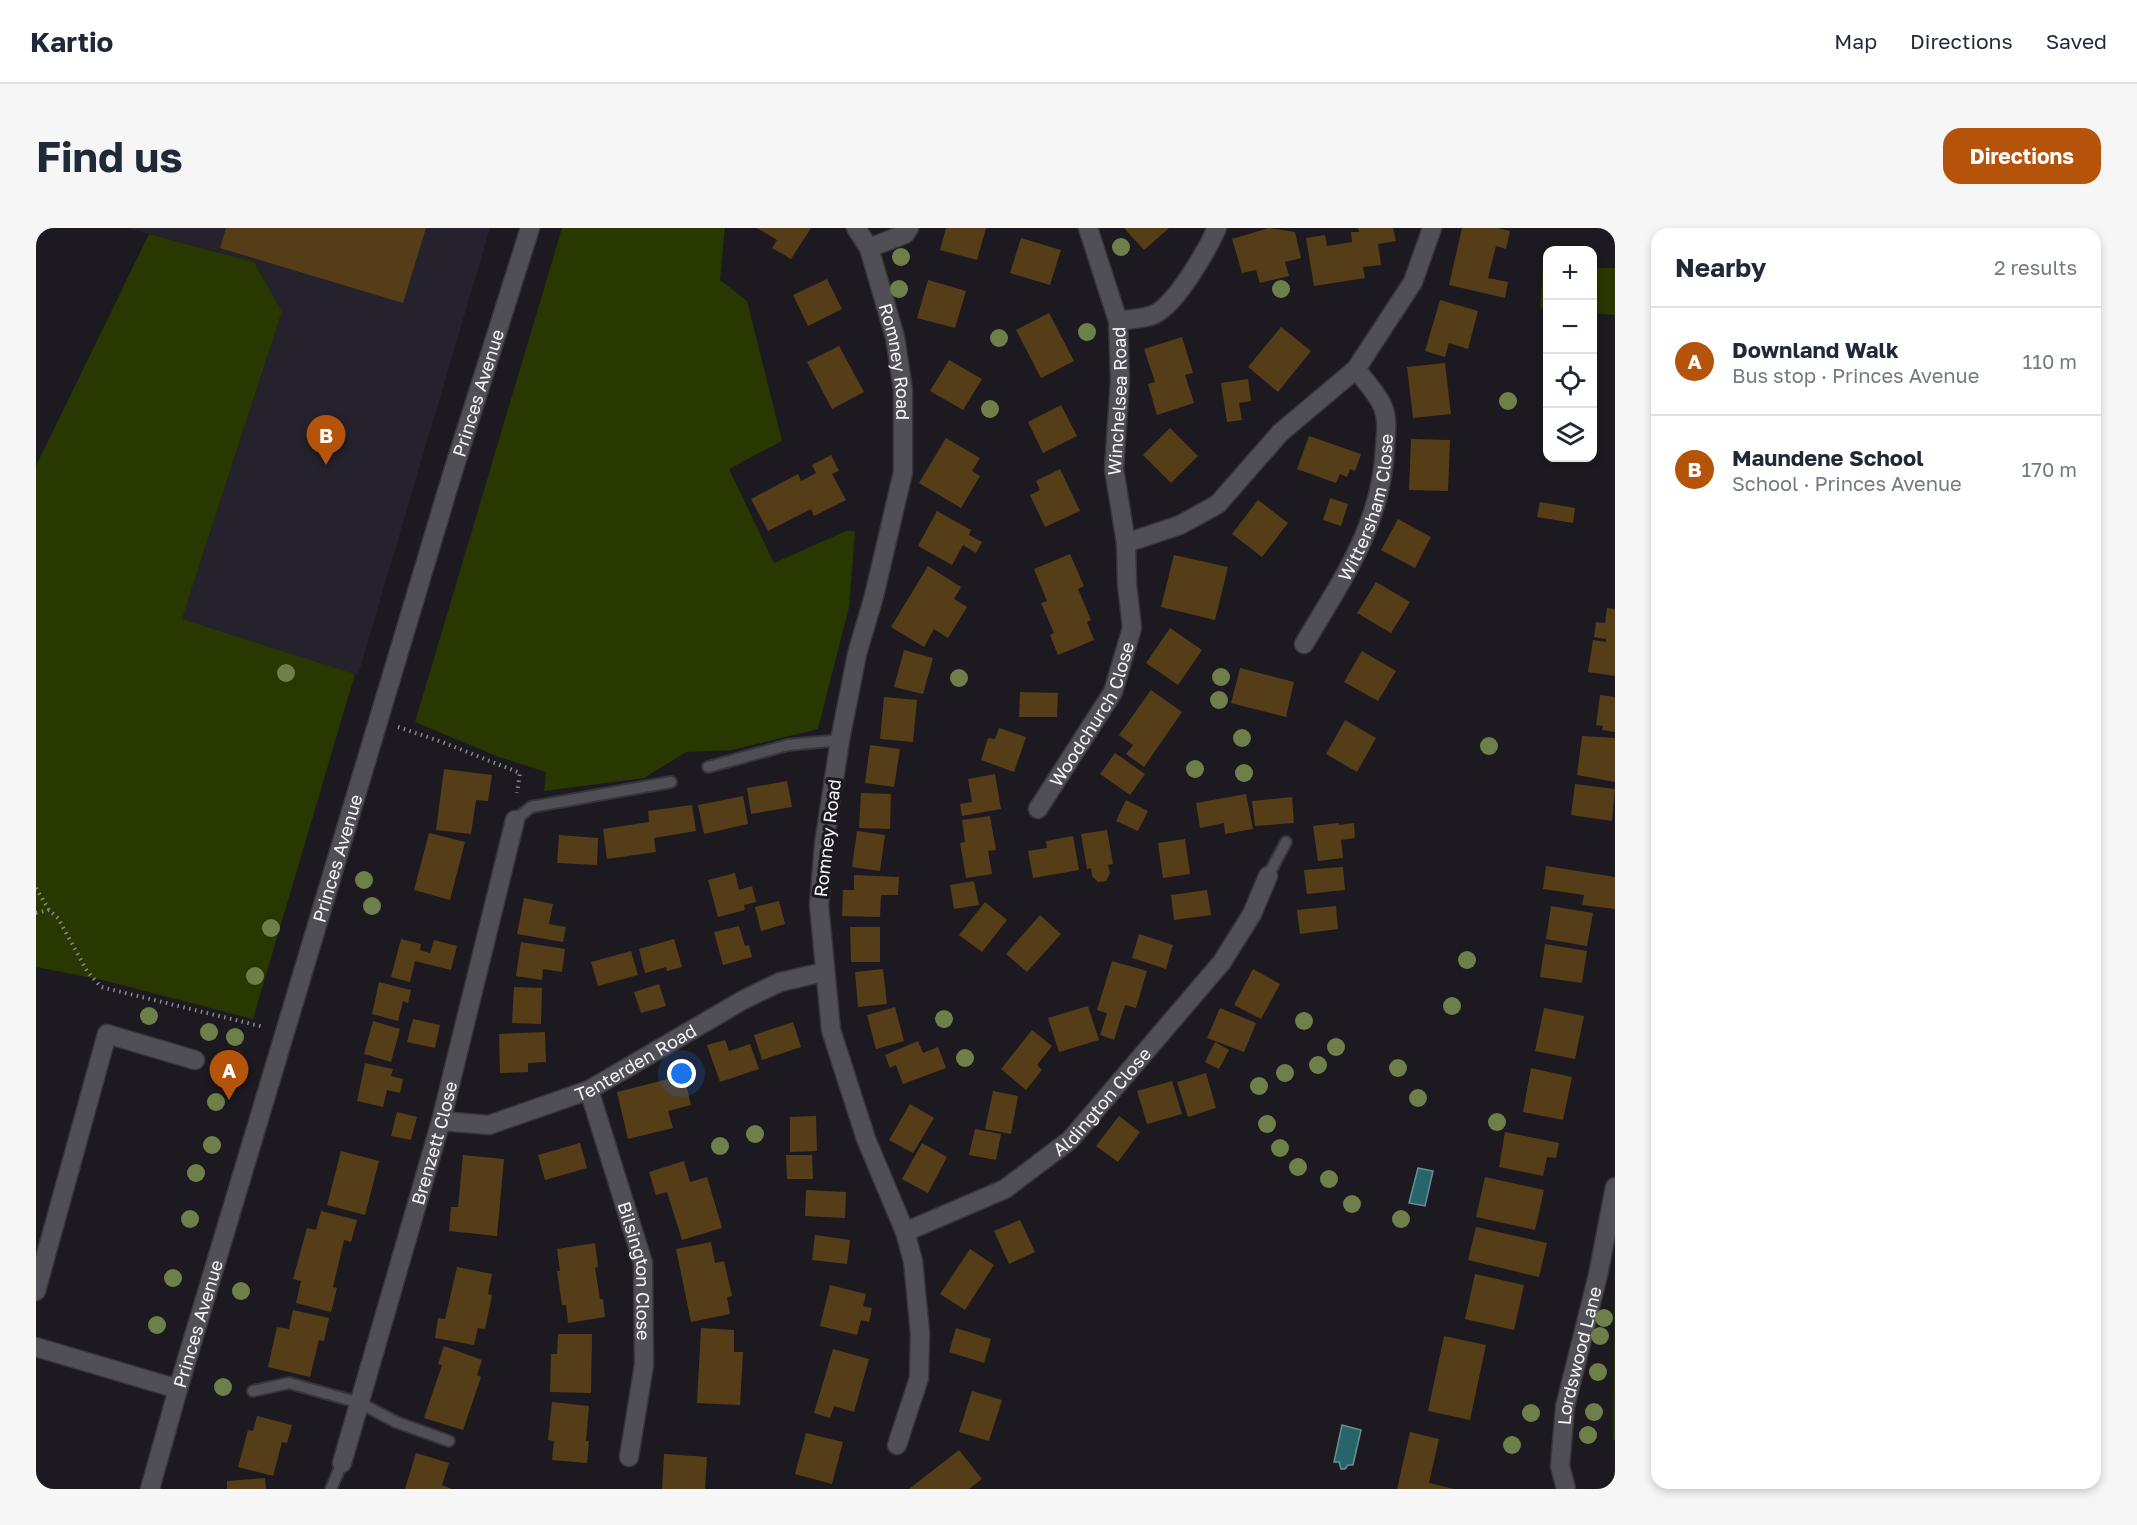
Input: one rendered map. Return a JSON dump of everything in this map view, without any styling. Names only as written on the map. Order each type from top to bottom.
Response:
[{"type":"street","name":"Princes Avenue","points":[[150,1489],[451,478],[530,228]]},
{"type":"street","name":"Romney Road","points":[[856,228],[869,248],[895,337],[903,390],[903,472],[874,596],[857,654],[840,740],[824,844],[819,905],[831,1030],[866,1139],[905,1232],[913,1261],[920,1333],[920,1378],[897,1445]]},
{"type":"street","points":[[869,248],[905,234],[909,228]]},
{"type":"street","name":"Winchelsea Road","points":[[1088,228],[1118,321],[1120,380],[1114,469],[1126,543]]},
{"type":"street","points":[[1118,321],[1155,314],[1175,296],[1209,247],[1217,228]]},
{"type":"street","points":[[1126,543],[1180,525],[1218,504],[1280,434],[1356,369],[1413,282],[1432,228]]},
{"type":"street","name":"Wittersham Close","points":[[1305,644],[1357,555],[1381,488],[1387,420],[1382,404],[1356,369]]},
{"type":"street","name":"Woodchurch Close","points":[[1038,809],[1113,692],[1132,627],[1127,584],[1126,543]]},
{"type":"street","name":"Brenzett Close","points":[[342,1462],[441,1121],[515,820]]},
{"type":"street","name":"Aldington Close","points":[[905,1232],[1005,1189],[1070,1140],[1222,962],[1252,914],[1268,876]]},
{"type":"street","name":"Tenterden Road","points":[[441,1121],[489,1125],[589,1090],[743,1000],[780,982],[824,972]]},
{"type":"street","points":[[36,1291],[107,1034],[195,1060]]},
{"type":"street","name":"Bilsington Close","points":[[589,1090],[643,1263],[644,1365],[629,1457]]},
{"type":"street","name":"Lordswood Lane","points":[[1566,1489],[1560,1466],[1565,1407],[1598,1275],[1615,1187]]},
{"type":"street","points":[[36,1347],[178,1389]]},
{"type":"lane","points":[[708,767],[788,745],[840,740]]},
{"type":"lane","points":[[515,820],[531,807],[671,782]]},
{"type":"lane","points":[[1268,876],[1286,842]]},
{"type":"lane","points":[[253,1391],[289,1383],[360,1403],[396,1422],[449,1442]]},
{"type":"lane","points":[[331,1489],[342,1462]]},
{"type":"path","points":[[410,730],[520,773],[515,820]]},
{"type":"path","points":[[36,888],[49,910],[58,918],[87,971],[101,987],[285,1033]]},
{"type":"path","points":[[36,913],[49,910]]},
{"type":"shaded area","points":[[127,228],[490,228],[358,675],[182,619],[282,311],[254,262]]},
{"type":"green space","points":[[562,228],[725,228],[720,280],[747,301],[782,441],[729,469],[774,563],[846,531],[855,531],[849,607],[818,729],[732,750],[686,752],[644,778],[544,791],[546,772],[499,757],[415,722]]},
{"type":"green space","points":[[149,234],[254,262],[282,311],[182,619],[355,674],[253,1019],[102,980],[36,967],[36,466]]},
{"type":"green space","points":[[1543,266],[1543,308],[1540,308]]},
{"type":"green space","points":[[1597,268],[1615,268],[1615,315],[1597,313]]},
{"type":"green space","points":[[1615,1285],[1615,1441],[1613,1439]]},
{"type":"water","points":[[1418,1168],[1433,1171],[1425,1206],[1409,1203]]},
{"type":"water","points":[[1342,1425],[1361,1430],[1353,1465],[1348,1465],[1345,1469],[1341,1469],[1339,1462],[1334,1462]]},
{"type":"building","points":[[226,228],[426,228],[403,303],[220,248]]},
{"type":"building","points":[[757,228],[811,228],[791,259],[772,248],[777,240]]},
{"type":"building","points":[[946,228],[986,228],[977,260],[940,250]]},
{"type":"building","points":[[1124,228],[1169,228],[1144,250]]},
{"type":"building","points":[[1269,228],[1295,232],[1301,258],[1285,262],[1289,276],[1260,283],[1256,270],[1242,273],[1232,239]]},
{"type":"building","points":[[1358,228],[1393,228],[1396,241],[1378,244],[1381,265],[1363,267],[1365,278],[1314,286],[1306,238],[1325,235],[1327,246],[1352,242],[1351,232],[1359,232]]},
{"type":"building","points":[[1462,228],[1497,228],[1510,231],[1506,249],[1496,246],[1488,278],[1508,282],[1505,298],[1449,285]]},
{"type":"building","points":[[1021,238],[1061,250],[1050,285],[1010,273]]},
{"type":"building","points":[[827,279],[842,309],[808,326],[793,295]]},
{"type":"building","points":[[928,280],[966,291],[955,328],[917,318]]},
{"type":"building","points":[[1440,300],[1478,311],[1468,349],[1449,343],[1445,357],[1425,351]]},
{"type":"building","points":[[1049,313],[1074,361],[1041,378],[1016,330]]},
{"type":"building","points":[[1281,327],[1311,351],[1278,392],[1248,367]]},
{"type":"building","points":[[1182,337],[1193,373],[1185,375],[1194,403],[1157,415],[1148,384],[1155,382],[1144,349]]},
{"type":"building","points":[[839,346],[864,392],[832,409],[807,362]]},
{"type":"building","points":[[949,360],[982,379],[963,410],[930,391]]},
{"type":"building","points":[[1445,363],[1451,414],[1413,418],[1407,367]]},
{"type":"building","points":[[1248,379],[1251,401],[1239,403],[1242,420],[1227,422],[1221,383]]},
{"type":"building","points":[[1061,405],[1077,436],[1043,453],[1028,422]]},
{"type":"building","points":[[1170,428],[1198,456],[1171,483],[1143,455]]},
{"type":"building","points":[[1309,436],[1361,454],[1355,471],[1350,469],[1347,477],[1340,474],[1336,483],[1297,469]]},
{"type":"building","points":[[946,438],[980,458],[972,471],[980,476],[961,508],[919,483]]},
{"type":"building","points":[[1411,439],[1450,440],[1448,491],[1409,490]]},
{"type":"building","points":[[831,455],[839,471],[832,474],[846,500],[814,516],[811,509],[768,531],[751,499],[798,474],[801,481],[816,473],[812,465]]},
{"type":"building","points":[[1060,469],[1080,511],[1045,527],[1030,495],[1040,490],[1036,481]]},
{"type":"building","points":[[1330,498],[1348,504],[1341,526],[1323,520]]},
{"type":"building","points":[[1258,500],[1288,523],[1262,557],[1232,534]]},
{"type":"building","points":[[1540,502],[1575,508],[1573,523],[1537,517]]},
{"type":"building","points":[[937,511],[971,530],[969,535],[982,542],[976,553],[963,545],[952,565],[918,546]]},
{"type":"building","points":[[1398,519],[1431,537],[1415,568],[1381,550]]},
{"type":"building","points":[[1070,554],[1084,586],[1078,589],[1091,620],[1087,622],[1094,640],[1058,655],[1050,635],[1054,633],[1041,603],[1047,601],[1034,569]]},
{"type":"building","points":[[1174,555],[1228,567],[1215,620],[1161,607]]},
{"type":"building","points":[[928,566],[961,587],[954,599],[967,607],[948,638],[934,629],[924,647],[891,627]]},
{"type":"building","points":[[1376,582],[1410,602],[1391,633],[1357,613]]},
{"type":"building","points":[[1607,608],[1615,609],[1615,676],[1588,672],[1593,640],[1606,642],[1606,639],[1594,637],[1596,622],[1605,623]]},
{"type":"building","points":[[1170,628],[1202,650],[1178,685],[1146,663]]},
{"type":"building","points":[[904,650],[933,658],[923,694],[894,687]]},
{"type":"building","points":[[1362,651],[1396,671],[1378,701],[1344,682]]},
{"type":"building","points":[[1240,668],[1294,682],[1286,717],[1231,703]]},
{"type":"building","points":[[1151,690],[1182,712],[1144,767],[1126,754],[1133,745],[1119,735]]},
{"type":"building","points":[[1020,692],[1058,693],[1057,717],[1019,717]]},
{"type":"building","points":[[1600,695],[1615,697],[1615,732],[1602,730],[1603,726],[1596,725]]},
{"type":"building","points":[[884,697],[917,700],[913,742],[880,739]]},
{"type":"building","points":[[1345,720],[1376,738],[1357,772],[1326,754]]},
{"type":"building","points":[[999,728],[1026,737],[1014,772],[981,760],[988,738],[995,739]]},
{"type":"building","points":[[1582,736],[1615,738],[1615,782],[1577,775]]},
{"type":"building","points":[[870,745],[900,749],[894,787],[865,783]]},
{"type":"building","points":[[1115,753],[1145,774],[1130,795],[1100,774]]},
{"type":"building","points":[[444,769],[492,775],[488,801],[476,800],[471,834],[436,830]]},
{"type":"building","points":[[995,774],[1001,809],[962,816],[960,804],[972,802],[968,779]]},
{"type":"building","points":[[787,781],[792,807],[751,814],[747,788]]},
{"type":"building","points":[[1575,784],[1615,789],[1612,821],[1571,815]]},
{"type":"building","points":[[861,793],[891,794],[890,829],[859,828]]},
{"type":"building","points":[[1246,794],[1253,829],[1225,834],[1224,823],[1200,828],[1196,803]]},
{"type":"building","points":[[743,796],[748,824],[704,834],[698,805]]},
{"type":"building","points":[[1292,797],[1294,823],[1255,826],[1252,801]]},
{"type":"building","points":[[1126,800],[1148,811],[1138,831],[1116,821]]},
{"type":"building","points":[[692,805],[696,831],[654,838],[656,852],[607,859],[603,829],[649,822],[648,811]]},
{"type":"building","points":[[990,816],[996,850],[988,851],[992,874],[966,878],[960,843],[965,842],[962,820]]},
{"type":"building","points":[[1339,823],[1339,825],[1354,823],[1355,838],[1341,840],[1343,858],[1318,861],[1313,826]]},
{"type":"building","points":[[1107,830],[1113,864],[1108,865],[1110,873],[1106,881],[1098,882],[1092,876],[1091,868],[1087,869],[1081,834]]},
{"type":"building","points":[[857,831],[885,835],[880,871],[852,867]]},
{"type":"building","points":[[429,833],[465,842],[450,900],[414,890]]},
{"type":"building","points":[[559,835],[598,838],[597,865],[557,863]]},
{"type":"building","points":[[1073,836],[1079,870],[1033,878],[1028,851],[1047,848],[1046,841]]},
{"type":"building","points":[[1185,839],[1190,874],[1163,878],[1158,843]]},
{"type":"building","points":[[1546,866],[1615,877],[1615,909],[1582,905],[1584,895],[1543,889]]},
{"type":"building","points":[[1343,867],[1345,890],[1307,894],[1304,870]]},
{"type":"building","points":[[735,873],[739,890],[752,886],[756,902],[744,905],[745,910],[718,917],[708,880]]},
{"type":"building","points":[[854,875],[899,877],[898,895],[881,895],[880,917],[842,916],[843,890],[854,890]]},
{"type":"building","points":[[974,881],[979,905],[954,909],[950,885]]},
{"type":"building","points":[[1207,890],[1211,915],[1174,920],[1171,895]]},
{"type":"building","points":[[524,898],[553,904],[549,924],[566,927],[563,942],[517,934]]},
{"type":"building","points":[[779,901],[785,924],[761,931],[755,907]]},
{"type":"building","points":[[985,902],[1007,920],[982,952],[959,935]]},
{"type":"building","points":[[1336,906],[1338,929],[1300,934],[1297,910]]},
{"type":"building","points":[[1551,906],[1593,913],[1587,946],[1546,939]]},
{"type":"building","points":[[1040,915],[1061,934],[1027,972],[1006,954]]},
{"type":"building","points":[[739,926],[745,946],[749,945],[752,957],[723,965],[714,932]]},
{"type":"building","points":[[850,927],[880,927],[880,962],[851,962]]},
{"type":"building","points":[[1139,934],[1173,945],[1166,969],[1132,958]]},
{"type":"building","points":[[401,939],[421,944],[420,950],[430,953],[434,940],[457,946],[451,970],[415,961],[410,982],[391,977]]},
{"type":"building","points":[[674,939],[682,967],[667,971],[666,967],[645,973],[639,949]]},
{"type":"building","points":[[521,942],[565,949],[562,972],[543,969],[542,980],[516,976]]},
{"type":"building","points":[[1545,944],[1587,951],[1582,983],[1540,977]]},
{"type":"building","points":[[631,951],[638,975],[598,986],[591,962]]},
{"type":"building","points":[[1112,961],[1147,971],[1136,1008],[1125,1005],[1114,1040],[1100,1035],[1107,1013],[1097,1010]]},
{"type":"building","points":[[883,969],[887,1004],[858,1007],[855,972]]},
{"type":"building","points":[[1253,969],[1280,984],[1261,1019],[1234,1005]]},
{"type":"building","points":[[379,982],[411,990],[408,1003],[403,1001],[398,1021],[372,1014]]},
{"type":"building","points":[[659,984],[666,1006],[641,1013],[634,992]]},
{"type":"building","points":[[514,987],[542,988],[541,1024],[512,1023]]},
{"type":"building","points":[[1088,1006],[1099,1040],[1059,1052],[1048,1018]]},
{"type":"building","points":[[895,1007],[904,1041],[876,1049],[867,1015]]},
{"type":"building","points":[[1220,1008],[1256,1023],[1244,1052],[1207,1038]]},
{"type":"building","points":[[1544,1008],[1584,1016],[1575,1059],[1535,1051]]},
{"type":"building","points":[[413,1019],[440,1025],[435,1048],[407,1042]]},
{"type":"building","points":[[373,1021],[400,1029],[391,1062],[364,1054]]},
{"type":"building","points":[[793,1022],[801,1047],[762,1060],[754,1035]]},
{"type":"building","points":[[1032,1030],[1052,1046],[1037,1065],[1042,1070],[1026,1090],[1001,1069]]},
{"type":"building","points":[[545,1032],[546,1062],[528,1063],[528,1072],[500,1073],[499,1034]]},
{"type":"building","points":[[725,1040],[729,1051],[750,1044],[759,1069],[720,1082],[707,1045]]},
{"type":"building","points":[[918,1041],[923,1053],[938,1047],[946,1068],[903,1084],[896,1065],[890,1068],[885,1055]]},
{"type":"building","points":[[1215,1042],[1229,1050],[1219,1069],[1205,1062]]},
{"type":"building","points":[[365,1063],[393,1069],[391,1076],[403,1079],[400,1093],[387,1090],[383,1107],[357,1101]]},
{"type":"building","points":[[1531,1068],[1572,1077],[1563,1120],[1523,1112]]},
{"type":"building","points":[[1206,1073],[1216,1108],[1188,1117],[1177,1082]]},
{"type":"building","points":[[684,1075],[691,1105],[668,1111],[673,1128],[628,1139],[617,1092]]},
{"type":"building","points":[[1172,1081],[1182,1114],[1147,1124],[1137,1091]]},
{"type":"building","points":[[993,1091],[1018,1096],[1011,1134],[985,1129]]},
{"type":"building","points":[[910,1104],[934,1118],[913,1153],[889,1140]]},
{"type":"building","points":[[397,1112],[417,1117],[411,1140],[391,1136]]},
{"type":"building","points":[[816,1116],[817,1151],[790,1152],[790,1117]]},
{"type":"building","points":[[1119,1116],[1140,1132],[1118,1162],[1096,1146]]},
{"type":"building","points":[[975,1129],[1001,1134],[996,1160],[969,1155]]},
{"type":"building","points":[[1505,1132],[1559,1143],[1556,1158],[1547,1157],[1543,1176],[1499,1167]]},
{"type":"building","points":[[580,1143],[587,1168],[545,1180],[538,1155]]},
{"type":"building","points":[[922,1143],[947,1157],[928,1193],[902,1179]]},
{"type":"building","points":[[341,1151],[379,1161],[365,1215],[327,1205]]},
{"type":"building","points":[[463,1155],[504,1159],[497,1236],[449,1231],[451,1207],[458,1207]]},
{"type":"building","points":[[786,1155],[812,1155],[813,1179],[787,1179]]},
{"type":"building","points":[[684,1161],[690,1182],[707,1177],[722,1228],[682,1240],[667,1192],[656,1195],[649,1172]]},
{"type":"building","points":[[1485,1177],[1544,1190],[1535,1230],[1476,1217]]},
{"type":"building","points":[[806,1190],[846,1192],[845,1218],[805,1216]]},
{"type":"building","points":[[321,1211],[357,1220],[351,1242],[344,1240],[333,1287],[337,1288],[331,1312],[296,1303],[301,1281],[293,1279],[307,1228],[316,1230]]},
{"type":"building","points":[[1020,1220],[1035,1252],[1009,1264],[994,1231]]},
{"type":"building","points":[[1476,1227],[1547,1243],[1539,1277],[1468,1260]]},
{"type":"building","points":[[815,1235],[850,1240],[847,1264],[812,1260]]},
{"type":"building","points":[[711,1242],[715,1263],[724,1261],[732,1296],[727,1297],[730,1314],[691,1322],[676,1249]]},
{"type":"building","points":[[595,1243],[598,1267],[595,1268],[605,1317],[568,1323],[566,1305],[562,1305],[557,1271],[560,1271],[557,1249]]},
{"type":"building","points":[[970,1249],[994,1265],[965,1310],[940,1294]]},
{"type":"building","points":[[457,1267],[492,1274],[488,1294],[492,1295],[485,1329],[478,1328],[474,1345],[435,1338],[438,1318],[445,1319]]},
{"type":"building","points":[[1475,1274],[1524,1285],[1514,1330],[1465,1319]]},
{"type":"building","points":[[830,1285],[866,1294],[863,1306],[872,1308],[869,1322],[861,1320],[857,1335],[820,1326]]},
{"type":"building","points":[[293,1310],[329,1318],[324,1341],[319,1340],[310,1377],[268,1367],[277,1327],[289,1329]]},
{"type":"building","points":[[701,1328],[734,1330],[734,1352],[743,1352],[740,1405],[697,1403]]},
{"type":"building","points":[[956,1328],[991,1339],[984,1363],[949,1352]]},
{"type":"building","points":[[558,1334],[592,1334],[591,1393],[550,1392],[551,1354],[557,1354]]},
{"type":"building","points":[[1444,1336],[1486,1345],[1470,1420],[1428,1411]]},
{"type":"building","points":[[444,1346],[482,1360],[477,1375],[481,1377],[463,1430],[424,1418],[442,1365],[438,1364]]},
{"type":"building","points":[[833,1349],[869,1359],[854,1412],[834,1406],[830,1418],[814,1413]]},
{"type":"building","points":[[972,1391],[1002,1400],[989,1441],[959,1432]]},
{"type":"building","points":[[552,1402],[589,1406],[587,1463],[552,1460],[554,1441],[548,1440]]},
{"type":"building","points":[[257,1416],[292,1425],[287,1443],[282,1442],[273,1476],[238,1467],[248,1430],[253,1431]]},
{"type":"building","points":[[1410,1432],[1439,1439],[1429,1483],[1454,1489],[1397,1489]]},
{"type":"building","points":[[806,1433],[843,1442],[832,1484],[795,1474]]},
{"type":"building","points":[[959,1450],[982,1479],[969,1489],[909,1489]]},
{"type":"building","points":[[416,1453],[449,1463],[442,1485],[452,1489],[405,1489]]},
{"type":"building","points":[[664,1454],[707,1457],[705,1489],[662,1489]]},
{"type":"building","points":[[265,1478],[266,1489],[227,1489],[227,1481]]},
{"type":"place","name":"Maundene School","points":[[326,465]]},
{"type":"place","name":"Downland Walk","points":[[229,1100]]}]
